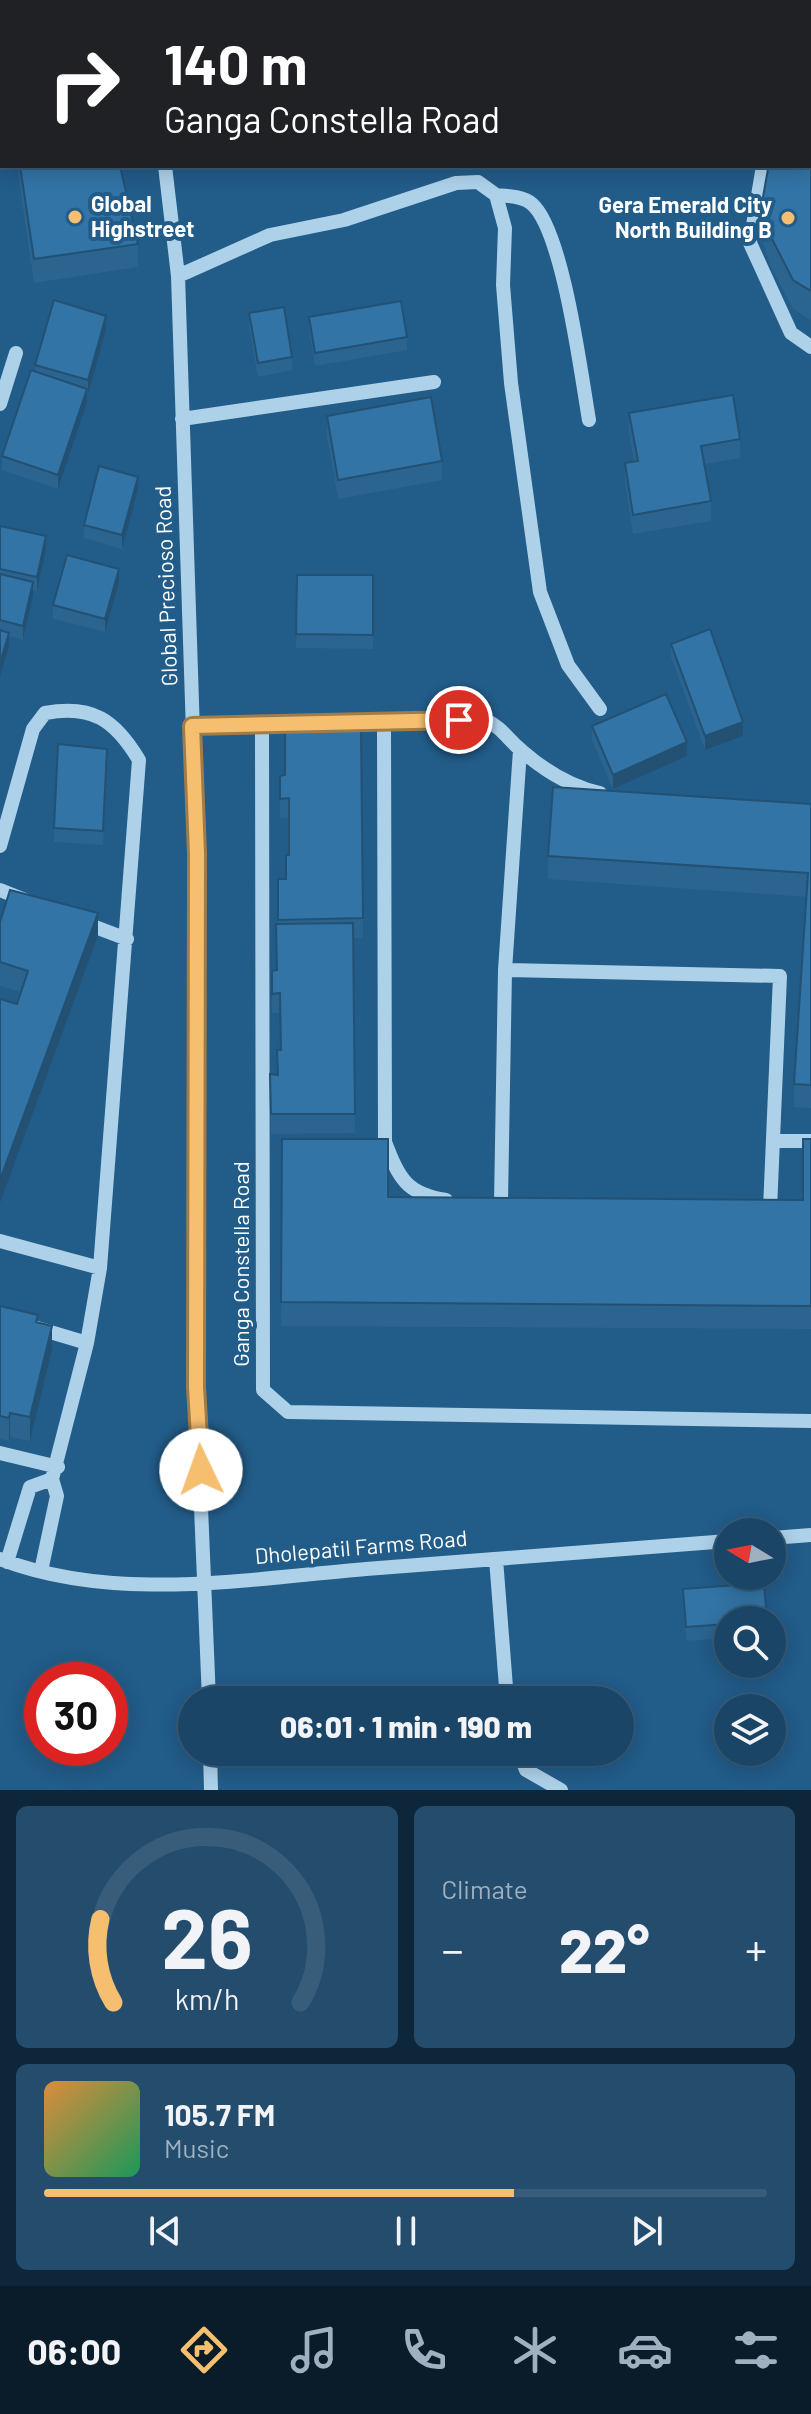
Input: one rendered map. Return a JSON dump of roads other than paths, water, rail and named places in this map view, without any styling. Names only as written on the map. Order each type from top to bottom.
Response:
[{"type":"street","name":"Global Precioso Road","points":[[165,168],[178,276],[197,854],[196,1387],[207,1582],[209,1686]]},
{"type":"street","points":[[763,168],[750,243],[791,333],[811,347]]},
{"type":"street","points":[[178,276],[270,235],[344,220],[456,183],[478,182],[496,195],[528,200],[539,211],[559,262],[589,420]]},
{"type":"street","points":[[496,195],[505,228],[503,285],[511,383],[540,592],[568,665],[600,709]]},
{"type":"street","points":[[0,404],[16,353]]},
{"type":"street","points":[[182,419],[434,382]]},
{"type":"street","points":[[0,846],[33,729],[45,713],[67,709],[102,716],[126,739],[139,760],[100,1268],[87,1343],[55,1473],[57,1496],[41,1571]]},
{"type":"street","points":[[192,726],[484,719],[505,730],[520,750],[579,788],[622,798]]},
{"type":"street","points":[[384,722],[385,1142],[395,1169],[408,1187],[423,1197],[463,1201]]},
{"type":"street","name":"Ganga Constella Road","points":[[262,726],[263,1390],[288,1412],[811,1421]]},
{"type":"street","points":[[517,1202],[495,1202],[505,970],[520,750]]},
{"type":"street","points":[[0,890],[42,906]]},
{"type":"street","points":[[70,917],[127,939]]},
{"type":"street","points":[[505,970],[780,976],[770,1209],[739,1208]]},
{"type":"street","points":[[773,1141],[811,1141]]},
{"type":"street","points":[[0,1241],[100,1268]]},
{"type":"street","points":[[0,1317],[87,1343]]},
{"type":"street","points":[[0,1453],[55,1473]]},
{"type":"street","points":[[4,1560],[30,1487],[55,1473]]},
{"type":"street","points":[[786,1537],[811,1535]]},
{"type":"street","name":"Dholepatil Farms Road","points":[[4,1560],[41,1571],[115,1583],[207,1582],[714,1542]]},
{"type":"street","points":[[496,1559],[506,1686]]},
{"type":"street","points":[[210,1766],[211,1790]]},
{"type":"street","points":[[524,1766],[526,1770],[561,1790]]},
{"type":"place","name":"Global Highstreet","points":[[75,217]]},
{"type":"place","name":"Gera Emerald City North Building B","points":[[788,218]]}]
